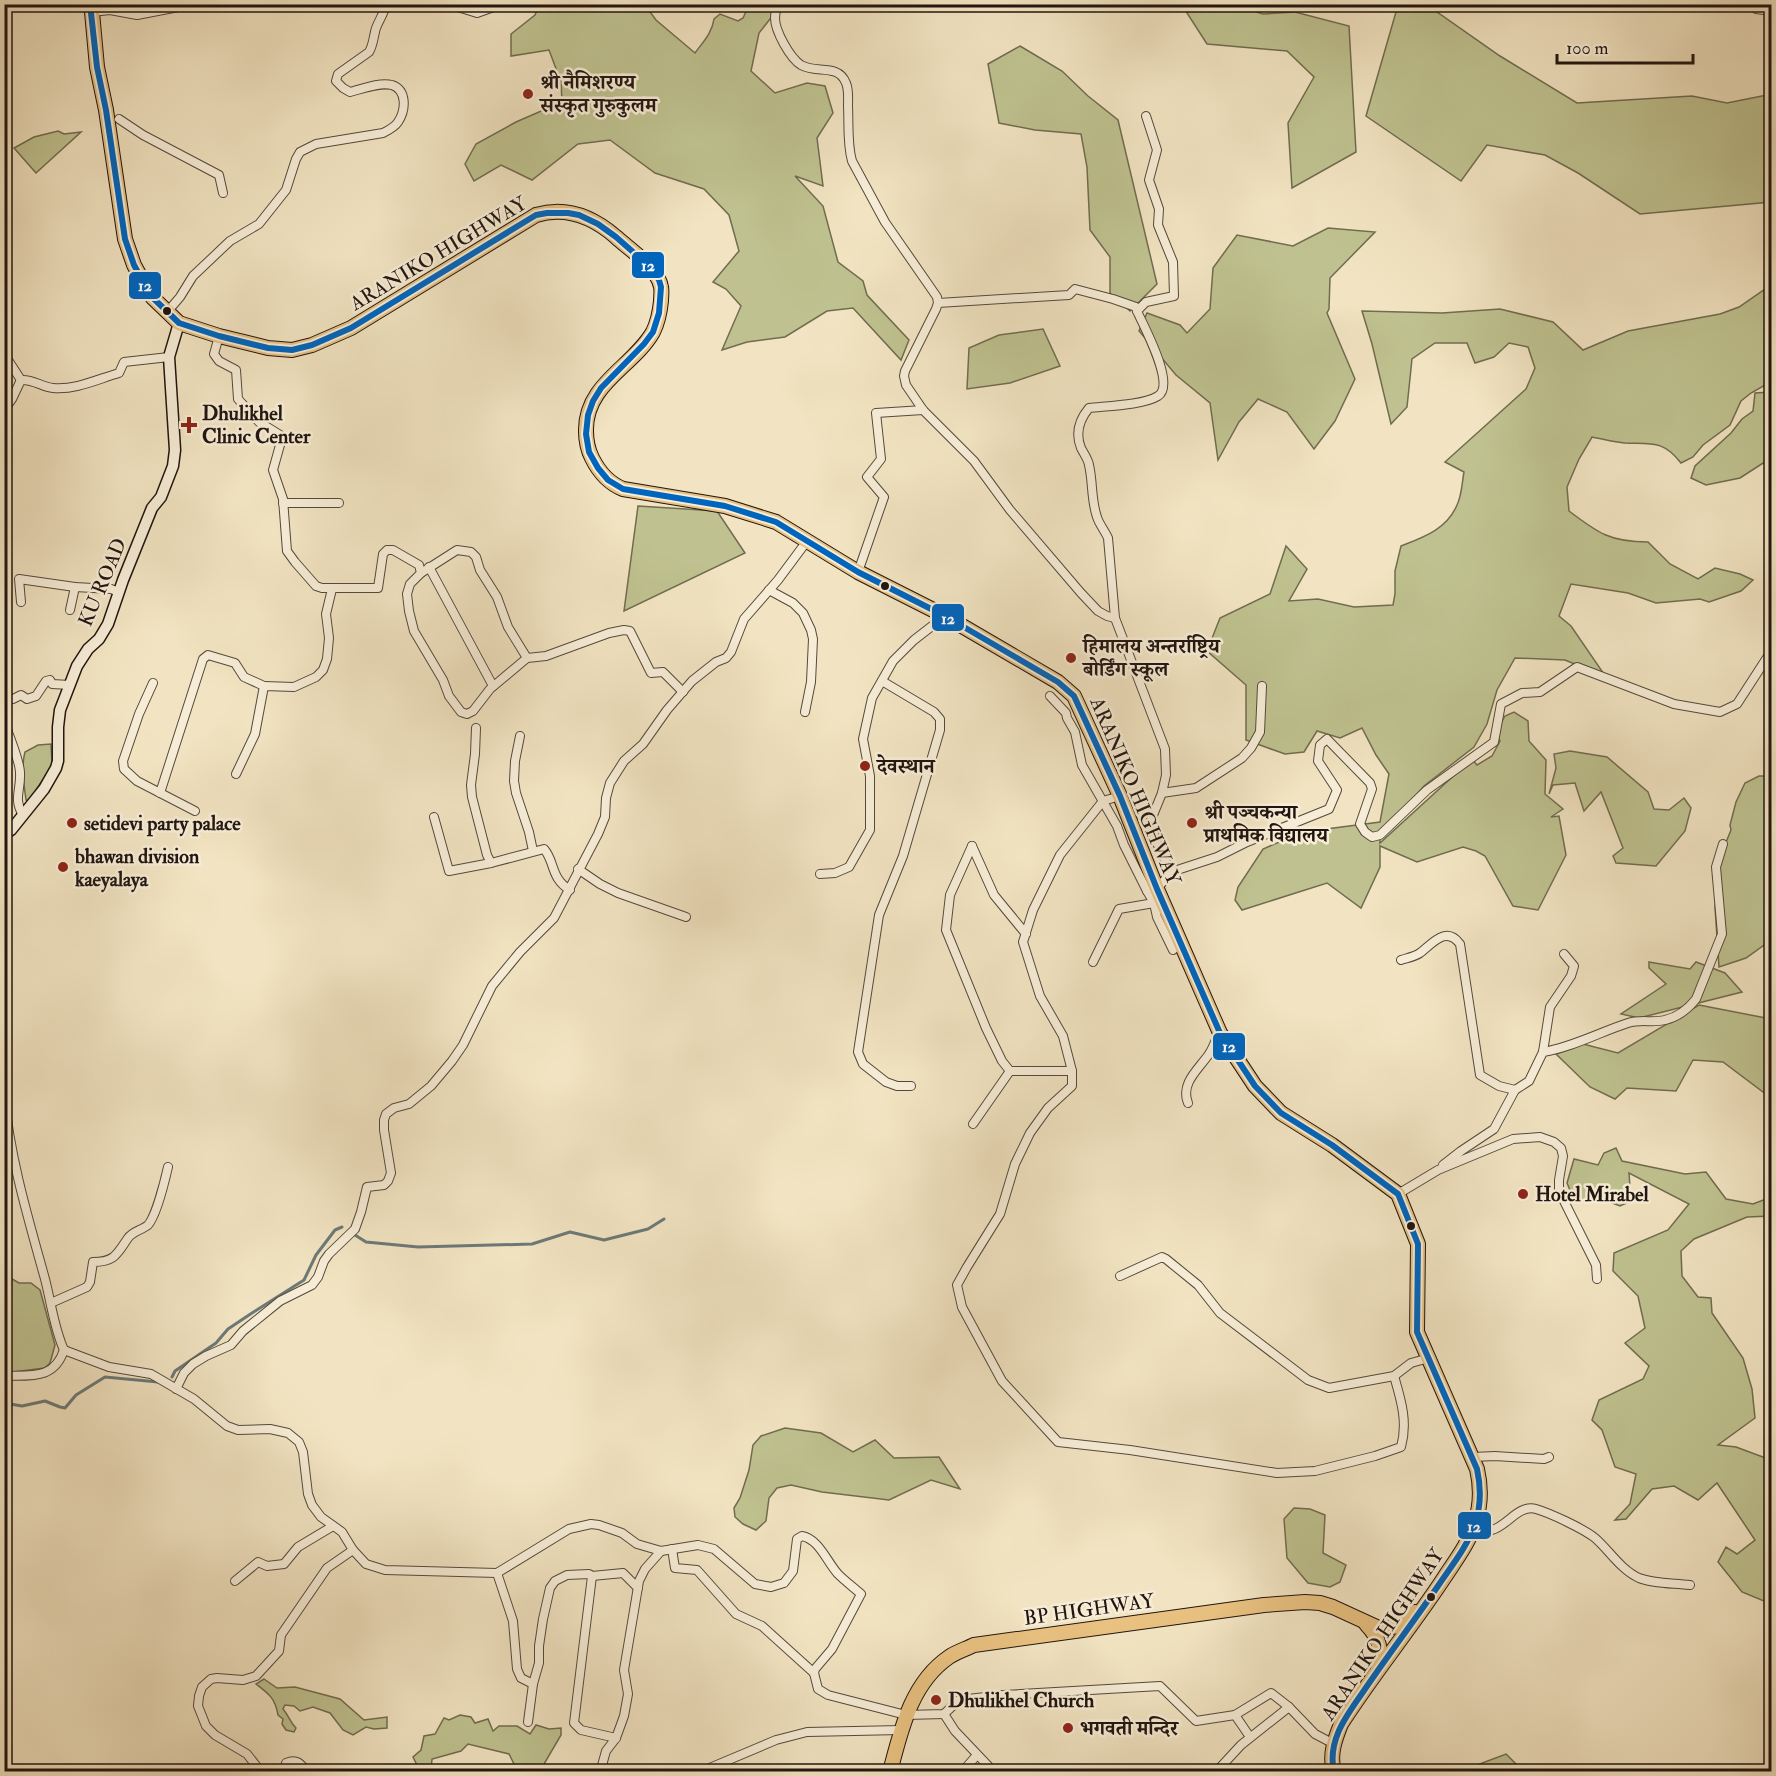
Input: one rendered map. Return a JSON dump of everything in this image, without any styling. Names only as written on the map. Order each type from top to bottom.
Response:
[{"type":"highway","name":"ARANIKO HIGHWAY","points":[[91,8],[97,67],[106,110],[125,239],[134,265],[147,289],[179,323],[268,348],[292,350],[312,345],[351,328],[536,215],[555,211],[579,215],[595,221],[651,268],[661,286],[660,311],[652,333],[607,381],[589,409],[586,437],[590,453],[597,468],[607,479],[623,489],[734,508],[776,522],[858,572],[945,616],[1058,682],[1074,696],[1120,796],[1152,890],[1220,1033],[1255,1086],[1281,1113],[1332,1145],[1398,1194],[1418,1244],[1418,1332],[1473,1457],[1479,1478],[1478,1515],[1469,1538],[1432,1596],[1341,1724],[1334,1744],[1332,1766],[1334,1772]]},
{"type":"highway","name":"BP HIGHWAY","points":[[890,1772],[906,1715],[917,1692],[930,1673],[951,1656],[975,1645],[1264,1605],[1305,1602],[1333,1607],[1382,1629],[1397,1626],[1432,1596]]},
{"type":"highway","points":[[1365,1623],[1375,1634],[1381,1653],[1378,1671]]},
{"type":"street","points":[[91,8],[137,15],[194,4]]},
{"type":"street","points":[[168,311],[193,276],[230,241],[260,224],[286,190],[300,152],[316,144],[383,132],[400,120],[404,106],[400,89],[383,84],[350,92],[336,81],[338,74],[369,52],[386,4]]},
{"type":"street","points":[[448,4],[477,13],[502,4]]},
{"type":"street","points":[[778,4],[775,22],[792,57],[802,66],[834,71],[846,83],[849,150],[852,161],[885,222],[937,297],[938,303],[928,327],[905,371],[906,385],[923,410],[974,461],[1010,510],[1098,611],[1115,618]]},
{"type":"street","points":[[1695,4],[1695,6],[1706,4]]},
{"type":"street","points":[[1747,4],[1756,9],[1772,11]]},
{"type":"street","points":[[1137,311],[1146,302],[1174,296],[1173,262],[1158,225],[1159,209],[1149,180],[1157,150],[1146,116]]},
{"type":"street","points":[[119,119],[143,135],[219,175],[224,193]]},
{"type":"street","points":[[938,303],[1069,295],[1075,289],[1136,307],[1163,373],[1163,392],[1158,397],[1146,401],[1089,408],[1082,417],[1078,431],[1080,445],[1089,465],[1097,520],[1108,538],[1115,618],[1165,749],[1166,775],[1162,793],[1151,820],[1155,839],[1171,872]]},
{"type":"street","name":"KU ROAD","points":[[4,835],[11,830],[44,789],[56,768],[60,710],[77,666],[108,624],[152,508],[161,496],[172,466],[175,450],[169,357],[179,323]]},
{"type":"street","points":[[4,329],[7,331],[6,357],[21,380]]},
{"type":"street","points":[[219,336],[214,354],[219,361],[236,370],[238,399],[259,422],[280,435],[280,445],[273,470],[283,503],[287,551],[295,562],[316,586],[332,589],[378,588],[383,554],[387,549],[393,550],[418,565],[421,573]]},
{"type":"street","points":[[21,380],[28,380],[51,388],[73,387],[119,373],[124,362],[169,357]]},
{"type":"street","points":[[4,410],[21,380]]},
{"type":"street","points":[[858,572],[884,497],[867,477],[881,459],[876,414],[923,410]]},
{"type":"street","points":[[283,503],[339,503]]},
{"type":"street","points":[[175,1388],[193,1364],[231,1345],[258,1318],[280,1301],[312,1285],[329,1254],[355,1229],[366,1187],[384,1185],[391,1173],[384,1130],[386,1114],[394,1108],[409,1104],[419,1096],[431,1086],[452,1061],[463,1045],[492,986],[520,952],[554,918],[598,834],[605,817],[610,783],[624,761],[643,744],[655,725],[683,692],[705,670],[726,658],[731,652],[744,618],[769,591],[807,541]]},
{"type":"street","points":[[527,658],[508,627],[497,597],[480,570],[476,557],[471,552],[457,550],[429,567],[410,584],[407,594],[414,631],[443,680],[449,696],[461,712],[467,714],[473,711],[494,686],[527,658],[546,656],[609,633],[630,631],[651,673],[663,672],[683,692]]},
{"type":"street","points":[[429,567],[494,686]]},
{"type":"street","points":[[21,602],[19,579],[119,592]]},
{"type":"street","points":[[70,610],[75,587]]},
{"type":"street","points":[[160,793],[203,659],[208,655],[235,663],[244,677],[264,686],[294,687],[316,677],[323,670],[327,660],[329,638],[326,614],[332,589]]},
{"type":"street","points":[[769,591],[793,603],[803,613],[811,630],[813,639],[811,682],[805,712]]},
{"type":"street","points":[[820,874],[835,873],[849,867],[870,830],[870,776],[863,739],[872,698],[893,661],[914,640],[945,616]]},
{"type":"street","points":[[1152,890],[1171,872],[1217,857],[1329,808],[1337,790],[1318,761],[1320,745],[1327,739],[1370,783],[1372,789],[1360,824],[1372,837],[1380,835],[1427,790],[1494,742],[1501,704],[1521,693],[1540,692],[1576,667],[1674,704],[1720,712],[1737,704],[1772,650]]},
{"type":"street","points":[[4,700],[21,695],[27,699],[36,696],[46,681],[50,680],[52,684],[70,685]]},
{"type":"street","points":[[882,681],[934,712],[940,719],[940,730],[903,856],[879,915],[858,1052],[863,1064],[886,1082],[897,1086],[911,1086]]},
{"type":"street","points":[[153,683],[139,714],[123,761],[124,769],[137,781],[195,811]]},
{"type":"street","points":[[236,774],[255,734],[264,686]]},
{"type":"street","points":[[1162,793],[1196,788],[1242,758],[1260,732],[1262,686]]},
{"type":"street","points":[[1050,696],[1066,713],[1066,718],[1075,732],[1082,765],[1117,826],[1124,845],[1152,890],[1157,916],[1173,950]]},
{"type":"street","points":[[4,722],[20,771],[17,798],[18,807],[23,815]]},
{"type":"street","points":[[476,728],[472,797],[491,863]]},
{"type":"street","points":[[520,736],[514,781],[530,832],[532,851]]},
{"type":"street","points":[[1120,796],[1103,801],[1060,855],[1033,910],[1023,942],[1040,996],[1063,1036],[1072,1071],[1072,1086],[1048,1108],[1030,1133],[1015,1164],[1000,1214],[957,1285],[962,1307],[1002,1381],[1058,1442],[1130,1450],[1277,1473],[1315,1471],[1401,1447],[1405,1416],[1394,1376]]},
{"type":"street","points":[[434,817],[449,871],[544,849],[558,880],[570,890]]},
{"type":"street","points":[[1544,1052],[1557,1050],[1631,1022],[1665,1020],[1680,1014],[1690,1006],[1696,999],[1722,934],[1716,867],[1723,844]]},
{"type":"street","points":[[1010,1071],[1002,1061],[986,1028],[946,930],[950,896],[972,846],[994,895],[1026,934]]},
{"type":"street","points":[[578,869],[618,893],[687,917]]},
{"type":"street","points":[[1094,962],[1119,909],[1154,903]]},
{"type":"street","points":[[1401,960],[1418,955],[1437,938],[1447,936],[1456,938],[1460,944],[1480,1075],[1499,1086],[1515,1090]]},
{"type":"street","points":[[1438,1170],[1494,1129],[1515,1090],[1529,1081],[1544,1052],[1550,1007],[1571,976],[1574,966],[1564,954]]},
{"type":"street","points":[[1188,1103],[1185,1095],[1189,1080],[1211,1051],[1220,1033]]},
{"type":"street","points":[[1010,1071],[1072,1071]]},
{"type":"street","points":[[973,1124],[1010,1071]]},
{"type":"street","points":[[4,1095],[17,1177],[59,1339],[64,1350],[109,1367],[142,1371],[160,1378],[194,1399],[227,1426],[238,1430],[270,1429],[288,1433],[298,1442],[303,1452],[308,1494],[312,1505],[321,1516],[342,1532],[353,1550],[366,1564],[385,1570],[497,1573],[568,1529],[591,1524],[622,1533],[637,1544],[661,1551],[698,1545],[714,1549],[755,1584],[771,1587],[784,1583],[793,1571],[797,1539],[802,1536],[808,1537],[838,1574],[861,1594],[832,1649],[814,1673]]},
{"type":"street","points":[[1398,1194],[1438,1170],[1513,1139],[1540,1137],[1554,1142],[1561,1148],[1563,1156],[1559,1191],[1596,1265],[1597,1278]]},
{"type":"street","points":[[51,1303],[87,1287],[93,1262],[106,1261],[120,1253],[130,1235],[148,1224],[168,1167]]},
{"type":"street","points":[[1120,1276],[1162,1257],[1166,1259],[1198,1285],[1220,1313],[1308,1380],[1329,1388],[1394,1376],[1411,1363],[1429,1358]]},
{"type":"street","points":[[4,1376],[48,1372],[61,1358],[64,1350]]},
{"type":"street","points":[[1473,1457],[1544,1459],[1549,1457]]},
{"type":"street","points":[[1473,1528],[1492,1530],[1520,1512],[1537,1509],[1588,1533],[1631,1573],[1640,1578],[1690,1585]]},
{"type":"street","points":[[235,1581],[258,1562],[267,1566],[284,1564],[298,1547],[333,1526]]},
{"type":"street","points":[[672,1549],[675,1568],[697,1570],[736,1614],[762,1626],[814,1673],[818,1689],[828,1695],[906,1715],[944,1714],[959,1700],[1004,1695],[1160,1686],[1196,1721],[1235,1715],[1271,1692],[1315,1734],[1334,1744]]},
{"type":"street","points":[[261,1772],[247,1754],[215,1735],[206,1726],[198,1706],[202,1687],[211,1678],[243,1680],[256,1676],[279,1652],[281,1635],[327,1568],[353,1550]]},
{"type":"street","points":[[601,1769],[606,1750],[616,1738],[624,1716],[628,1694],[624,1670],[639,1581],[645,1569],[661,1551]]},
{"type":"street","points":[[497,1573],[513,1620],[517,1669],[521,1678],[533,1684]]},
{"type":"street","points":[[528,1722],[550,1588],[555,1581],[567,1575],[589,1574],[592,1576],[623,1573],[638,1588]]},
{"type":"street","points":[[592,1576],[574,1723],[582,1730],[616,1738]]},
{"type":"street","points":[[1216,1772],[1241,1745],[1289,1707]]},
{"type":"street","points":[[944,1714],[955,1731],[994,1772]]},
{"type":"street","points":[[1235,1715],[1250,1737]]},
{"type":"street","points":[[700,1772],[776,1740],[807,1732],[901,1730]]},
{"type":"street","points":[[962,1772],[977,1755]]},
{"type":"street","points":[[284,1772],[286,1763],[292,1760],[299,1762],[307,1772]]},
{"type":"green space","points":[[1193,4],[1234,5],[1263,14],[1295,12],[1349,26],[1356,152],[1292,188],[1288,123],[1314,77],[1287,51],[1207,44],[1187,13]]},
{"type":"green space","points":[[539,5],[645,5],[656,20],[695,53],[709,33],[714,19],[720,14],[738,21],[743,18],[749,5],[781,5],[759,33],[751,71],[775,93],[807,83],[825,86],[833,113],[817,138],[823,186],[795,176],[823,206],[838,262],[863,281],[867,295],[909,340],[901,360],[853,308],[827,311],[785,337],[747,342],[722,350],[741,306],[726,289],[713,282],[739,251],[729,215],[704,189],[655,173],[610,140],[578,144],[532,180],[501,165],[474,181],[465,164],[476,144],[516,122],[562,102],[561,82],[549,50],[511,56],[511,34],[535,15]]},
{"type":"green space","points":[[1398,5],[1427,5],[1500,56],[1577,103],[1692,96],[1727,103],[1771,95],[1771,202],[1640,214],[1578,173],[1545,155],[1487,145],[1461,181],[1366,116]]},
{"type":"green space","points":[[1020,46],[1062,71],[1118,120],[1157,284],[1130,311],[1110,293],[1110,257],[1090,230],[1087,167],[1081,134],[1035,130],[999,123],[988,64]]},
{"type":"green space","points":[[58,131],[64,134],[81,132],[36,173],[14,148],[34,137]]},
{"type":"green space","points":[[1328,228],[1375,232],[1330,278],[1327,313],[1355,379],[1335,421],[1314,449],[1287,412],[1258,399],[1239,422],[1218,460],[1210,403],[1176,375],[1139,331],[1147,313],[1180,325],[1187,333],[1210,309],[1213,268],[1237,235],[1293,246]]},
{"type":"green space","points":[[1771,285],[1771,378],[1767,384],[1741,401],[1730,425],[1703,445],[1693,457],[1681,463],[1668,450],[1656,445],[1621,443],[1592,437],[1567,487],[1569,511],[1605,535],[1635,542],[1648,542],[1670,564],[1698,579],[1715,568],[1740,574],[1753,580],[1741,591],[1709,602],[1700,599],[1656,603],[1628,593],[1571,584],[1559,616],[1571,626],[1606,677],[1565,660],[1515,658],[1497,690],[1487,724],[1474,747],[1424,786],[1380,835],[1380,843],[1472,759],[1477,765],[1492,756],[1500,741],[1496,732],[1505,716],[1514,712],[1528,721],[1529,741],[1546,760],[1545,794],[1563,809],[1551,817],[1559,816],[1566,855],[1538,910],[1513,906],[1485,856],[1476,851],[1463,847],[1417,862],[1380,846],[1380,867],[1361,908],[1327,883],[1242,910],[1235,900],[1238,887],[1263,849],[1303,832],[1380,822],[1389,774],[1362,728],[1340,738],[1317,731],[1304,752],[1285,754],[1246,740],[1246,685],[1207,651],[1220,618],[1270,594],[1286,546],[1307,569],[1289,601],[1318,599],[1354,607],[1393,605],[1395,571],[1401,546],[1441,526],[1453,513],[1459,501],[1464,472],[1445,462],[1526,389],[1535,368],[1528,347],[1509,343],[1494,357],[1475,363],[1467,343],[1435,343],[1412,359],[1407,407],[1391,424],[1362,311],[1442,313],[1500,309],[1553,322],[1583,350],[1628,331],[1720,314],[1739,307]]},
{"type":"green space","points":[[1043,329],[1060,366],[1010,383],[967,389],[969,348],[999,335]]},
{"type":"green space","points":[[1771,392],[1771,458],[1740,478],[1706,485],[1691,478],[1695,466],[1753,411],[1755,393]]},
{"type":"green space","points":[[638,506],[717,511],[745,553],[624,611]]},
{"type":"green space","points":[[51,744],[52,764],[28,801],[23,776],[25,752],[38,745]]},
{"type":"green space","points":[[1570,751],[1607,757],[1648,792],[1654,809],[1669,810],[1684,798],[1691,808],[1685,831],[1656,866],[1616,863],[1613,856],[1623,848],[1601,792],[1584,811],[1575,783],[1553,785],[1549,794],[1556,768],[1554,754]]},
{"type":"green space","points":[[1759,776],[1771,776],[1771,940],[1746,958],[1719,967],[1715,907],[1720,857],[1731,830],[1730,825],[1736,802],[1745,783]]},
{"type":"green space","points":[[1649,962],[1690,969],[1696,962],[1725,973],[1742,992],[1639,1018],[1621,1014],[1666,984],[1649,968]]},
{"type":"green space","points":[[1699,1005],[1771,1019],[1771,1098],[1723,1062],[1693,1060],[1676,1091],[1627,1088],[1615,1099],[1590,1087],[1556,1054],[1583,1044],[1618,1053]]},
{"type":"green space","points":[[1616,1148],[1622,1161],[1685,1174],[1706,1172],[1726,1199],[1753,1204],[1771,1197],[1771,1216],[1747,1217],[1694,1239],[1681,1251],[1682,1276],[1698,1297],[1711,1298],[1712,1313],[1743,1358],[1752,1389],[1755,1418],[1718,1445],[1736,1447],[1771,1460],[1771,1604],[1742,1592],[1718,1562],[1726,1547],[1737,1554],[1755,1540],[1717,1483],[1698,1500],[1674,1486],[1652,1489],[1626,1519],[1615,1520],[1630,1504],[1636,1474],[1615,1467],[1602,1430],[1592,1420],[1599,1400],[1643,1379],[1649,1366],[1625,1343],[1645,1328],[1638,1296],[1613,1271],[1614,1253],[1668,1230],[1689,1204],[1629,1173],[1631,1201],[1620,1206],[1594,1196],[1575,1202],[1567,1183],[1574,1159],[1598,1165],[1604,1153]]},
{"type":"green space","points":[[5,1275],[19,1283],[31,1283],[40,1290],[55,1345],[50,1363],[45,1368],[5,1373]]},
{"type":"green space","points":[[785,1428],[821,1433],[853,1452],[875,1440],[894,1458],[939,1457],[960,1489],[931,1480],[889,1500],[822,1492],[791,1485],[777,1488],[769,1498],[766,1521],[756,1530],[735,1517],[734,1508],[740,1498],[749,1470],[753,1445],[761,1436]]},
{"type":"green space","points":[[1294,1508],[1310,1509],[1325,1515],[1323,1553],[1346,1565],[1340,1582],[1330,1587],[1308,1583],[1287,1558],[1284,1519]]},
{"type":"green space","points":[[264,1679],[277,1688],[295,1687],[340,1699],[364,1720],[387,1717],[387,1728],[366,1727],[353,1735],[343,1730],[330,1713],[313,1707],[300,1711],[294,1706],[285,1705],[283,1709],[296,1728],[294,1732],[286,1730],[273,1700],[256,1684]]},
{"type":"green space","points":[[460,1715],[471,1717],[475,1723],[488,1719],[493,1731],[499,1726],[517,1726],[530,1734],[536,1725],[549,1729],[561,1728],[561,1735],[540,1771],[513,1771],[515,1766],[509,1754],[468,1744],[461,1751],[432,1759],[431,1771],[420,1771],[413,1757],[421,1750],[424,1736],[435,1734],[444,1718],[449,1720]]},
{"type":"green space","points":[[1506,1754],[1523,1771],[1461,1771]]},
{"type":"waterway","points":[[355,1235],[366,1242],[418,1247],[532,1244],[570,1232],[604,1240],[648,1229],[664,1219]]},
{"type":"waterway","points":[[172,1377],[175,1371],[216,1343],[228,1329],[304,1280],[316,1255],[335,1230],[342,1227]]},
{"type":"waterway","points":[[4,1403],[22,1406],[45,1401],[65,1408],[76,1395],[105,1377],[158,1382]]},
{"type":"transit line","name":"12","points":[[90,4],[97,67],[106,110],[125,239],[134,265],[147,289],[179,323],[268,348],[292,350],[312,345],[351,328],[536,215],[547,213],[579,215],[598,224],[616,237],[649,266],[661,287],[659,313],[653,332],[601,388],[588,415],[586,434],[589,452],[608,480],[623,489],[725,506],[776,522],[858,572],[945,616],[1058,682],[1074,696],[1120,796],[1157,889],[1220,1033],[1255,1086],[1281,1113],[1332,1145],[1398,1194],[1418,1244],[1417,1332],[1477,1469],[1479,1503],[1472,1532],[1455,1562],[1372,1678],[1339,1729],[1333,1750],[1334,1772]]},
{"type":"place","name":"श्री नैमिशरण्य संस्कृत गुरुकुलम","points":[[528,94]]},
{"type":"place","name":"Dhulikhel Clinic Center","points":[[189,425]]},
{"type":"place","name":"हिमालय अन्तर्राष्ट्रिय बोर्डिंग स्कूल","points":[[1071,658]]},
{"type":"place","name":"देवस्थान","points":[[865,766]]},
{"type":"place","name":"setidevi party palace","points":[[72,823]]},
{"type":"place","name":"श्री पञ्चकन्या प्राथमिक विद्यालय","points":[[1192,823]]},
{"type":"place","name":"bhawan division kaeyalaya","points":[[63,867]]},
{"type":"place","name":"Hotel Mirabel","points":[[1523,1194]]},
{"type":"place","name":"Dhulikhel Church","points":[[936,1700]]},
{"type":"place","name":"भगवती मन्दिर","points":[[1068,1728]]}]
